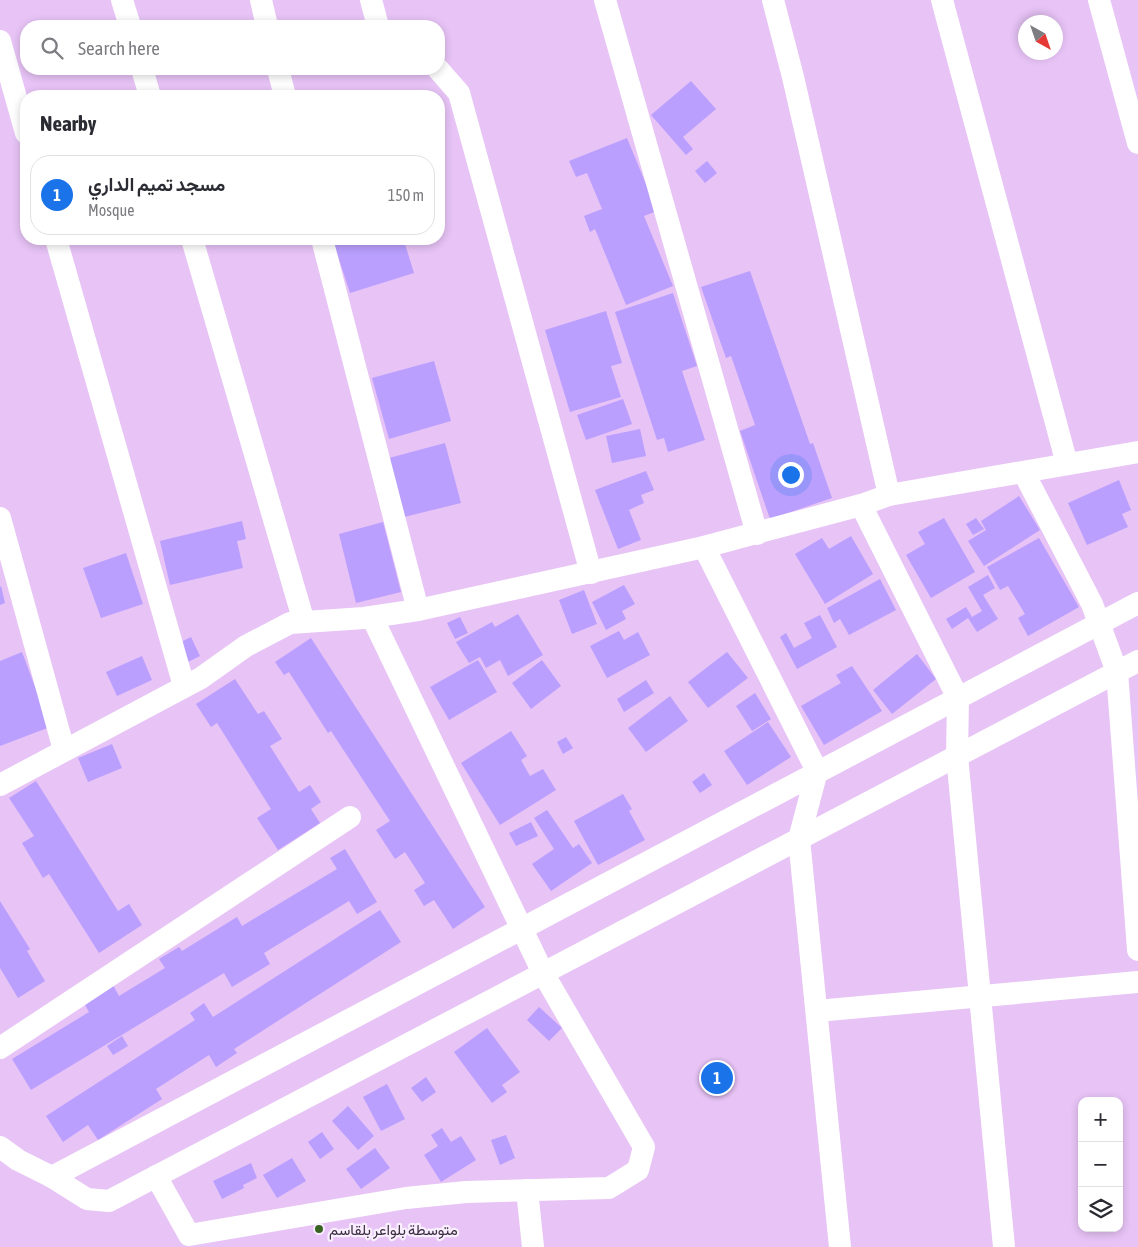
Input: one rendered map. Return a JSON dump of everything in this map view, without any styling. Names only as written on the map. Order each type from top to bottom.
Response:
[{"type":"street","points":[[122,0],[128,20]]},
{"type":"street","points":[[260,0],[265,20]]},
{"type":"street","points":[[371,0],[376,20]]},
{"type":"street","points":[[605,0],[756,534]]},
{"type":"street","points":[[773,0],[793,77],[889,495]]},
{"type":"street","points":[[942,0],[1067,464]]},
{"type":"street","points":[[1099,0],[1138,143]]},
{"type":"street","points":[[0,41],[20,112]]},
{"type":"street","points":[[144,75],[148,90]]},
{"type":"street","points":[[280,75],[284,90]]},
{"type":"street","points":[[443,75],[459,93],[591,572]]},
{"type":"street","points":[[58,245],[184,686]]},
{"type":"street","points":[[194,245],[304,622]]},
{"type":"street","points":[[324,245],[418,610]]},
{"type":"street","points":[[0,785],[201,678],[246,646],[290,623],[372,617],[418,610],[704,547],[861,505],[889,495],[1138,452]]},
{"type":"street","points":[[1024,473],[1092,604],[1118,672],[1138,950]]},
{"type":"street","points":[[861,505],[958,698],[957,756],[1004,1247]]},
{"type":"street","points":[[0,518],[64,750]]},
{"type":"street","points":[[704,547],[817,771],[799,839],[840,1247]]},
{"type":"street","points":[[52,1177],[1138,603]]},
{"type":"street","points":[[156,1176],[189,1235],[406,1198],[466,1192],[609,1188],[638,1170],[644,1147],[543,973],[372,617]]},
{"type":"street","points":[[0,1147],[18,1160],[52,1177],[87,1199],[109,1201],[1138,661]]},
{"type":"street","points":[[0,1048],[350,817]]},
{"type":"street","points":[[817,1011],[1138,982]]},
{"type":"street","points":[[527,1190],[533,1247]]},
{"type":"building","points":[[691,81],[716,109],[683,137],[693,149],[686,155],[651,115]]},
{"type":"building","points":[[627,138],[657,211],[644,216],[673,286],[626,305],[595,229],[590,232],[584,216],[602,209],[587,173],[576,177],[569,161]]},
{"type":"building","points":[[707,161],[717,173],[705,183],[695,171]]},
{"type":"building","points":[[334,245],[405,245],[414,273],[350,293]]},
{"type":"building","points":[[750,271],[810,444],[813,443],[832,498],[770,519],[740,431],[755,425],[731,356],[726,358],[701,287]]},
{"type":"building","points":[[673,293],[697,366],[682,371],[705,440],[668,452],[664,438],[657,440],[615,312]]},
{"type":"building","points":[[606,311],[622,363],[611,366],[621,397],[570,412],[545,330]]},
{"type":"building","points":[[434,361],[451,421],[389,439],[372,378]]},
{"type":"building","points":[[623,399],[632,424],[586,440],[577,415]]},
{"type":"building","points":[[640,429],[646,456],[612,463],[606,436]]},
{"type":"building","points":[[445,443],[461,503],[404,517],[389,458]]},
{"type":"building","points":[[646,471],[654,490],[641,495],[644,503],[629,510],[641,540],[618,549],[595,490]]},
{"type":"building","points":[[1119,480],[1131,510],[1122,514],[1128,527],[1087,545],[1068,503]]},
{"type":"building","points":[[1019,496],[1040,530],[984,566],[968,541],[986,530],[981,521]]},
{"type":"building","points":[[944,518],[975,572],[931,598],[906,555],[925,544],[918,532]]},
{"type":"building","points":[[976,518],[984,529],[973,535],[966,524]]},
{"type":"building","points":[[242,521],[246,539],[237,541],[243,568],[170,585],[160,541]]},
{"type":"building","points":[[383,522],[401,592],[356,603],[339,534]]},
{"type":"building","points":[[851,536],[873,574],[825,604],[795,554],[822,538],[829,549]]},
{"type":"building","points":[[1039,538],[1079,607],[1028,636],[1018,618],[1025,614],[1008,586],[1000,590],[987,567]]},
{"type":"building","points":[[126,553],[143,604],[101,618],[83,568]]},
{"type":"building","points":[[988,575],[995,588],[983,595],[998,619],[977,632],[968,618],[952,629],[946,619],[966,607],[972,617],[982,611],[968,587]]},
{"type":"building","points":[[880,579],[896,610],[849,635],[840,619],[834,623],[827,608]]},
{"type":"building","points":[[624,585],[635,604],[622,611],[626,619],[606,630],[592,602]]},
{"type":"building","points":[[0,587],[5,603],[0,605]]},
{"type":"building","points":[[584,590],[597,624],[572,634],[559,600]]},
{"type":"building","points":[[518,614],[543,655],[508,676],[500,660],[486,668],[480,657],[469,663],[456,642],[492,622],[495,627]]},
{"type":"building","points":[[820,615],[837,647],[797,669],[780,637],[786,633],[794,648],[812,638],[804,623]]},
{"type":"building","points":[[460,617],[468,633],[455,639],[447,623]]},
{"type":"building","points":[[619,631],[624,640],[638,632],[650,655],[607,678],[590,646]]},
{"type":"building","points":[[191,637],[200,656],[184,664],[175,645]]},
{"type":"building","points":[[311,638],[485,907],[453,929],[434,900],[424,906],[414,890],[425,883],[405,852],[395,859],[376,830],[390,821],[331,731],[328,733],[289,672],[284,675],[275,662]]},
{"type":"building","points":[[22,652],[50,727],[0,746],[0,661]]},
{"type":"building","points":[[727,652],[748,678],[708,708],[688,682]]},
{"type":"building","points":[[917,654],[936,679],[892,714],[873,690]]},
{"type":"building","points":[[142,656],[152,680],[117,696],[106,672]]},
{"type":"building","points":[[478,660],[497,692],[449,720],[430,687]]},
{"type":"building","points":[[542,660],[561,686],[531,709],[512,683]]},
{"type":"building","points":[[852,666],[882,711],[824,745],[801,706],[841,683],[836,675]]},
{"type":"building","points":[[235,679],[258,714],[264,711],[282,739],[270,746],[299,792],[310,785],[321,802],[311,809],[320,823],[278,850],[257,818],[271,809],[217,723],[211,727],[196,704]]},
{"type":"building","points":[[646,680],[654,693],[624,712],[617,699]]},
{"type":"building","points":[[755,693],[771,719],[752,731],[736,706]]},
{"type":"building","points":[[670,696],[688,721],[646,752],[628,728]]},
{"type":"building","points":[[768,722],[791,757],[747,785],[724,751]]},
{"type":"building","points":[[511,731],[527,756],[521,760],[530,776],[543,769],[556,790],[500,825],[461,763]]},
{"type":"building","points":[[566,737],[573,748],[563,754],[557,742]]},
{"type":"building","points":[[112,744],[122,768],[88,782],[78,758]]},
{"type":"building","points":[[704,773],[712,785],[700,793],[692,782]]},
{"type":"building","points":[[36,781],[118,911],[129,904],[142,925],[99,953],[49,874],[43,878],[22,843],[34,836],[9,798]]},
{"type":"building","points":[[623,794],[632,809],[629,811],[645,840],[598,865],[574,821]]},
{"type":"building","points":[[547,810],[573,848],[579,844],[592,863],[551,891],[532,864],[554,849],[534,818]]},
{"type":"building","points":[[531,822],[538,836],[516,846],[509,833]]},
{"type":"building","points":[[345,849],[377,902],[357,914],[349,901],[264,953],[270,964],[232,987],[224,973],[31,1090],[12,1059],[89,1012],[84,1003],[113,985],[119,996],[165,968],[159,959],[179,947],[182,951],[237,917],[242,926],[337,869],[330,858]]},
{"type":"building","points":[[0,901],[30,949],[27,951],[45,981],[18,998],[0,968]]},
{"type":"building","points":[[380,910],[401,942],[234,1049],[237,1053],[216,1067],[209,1055],[156,1089],[162,1099],[98,1140],[88,1125],[63,1142],[46,1116],[195,1020],[190,1013],[204,1003],[213,1017]]},
{"type":"building","points":[[539,1007],[562,1028],[549,1041],[527,1020]]},
{"type":"building","points":[[487,1028],[520,1072],[502,1085],[507,1092],[492,1103],[454,1052]]},
{"type":"building","points":[[122,1036],[128,1046],[113,1055],[107,1046]]},
{"type":"building","points":[[426,1077],[436,1092],[422,1102],[411,1088]]},
{"type":"building","points":[[387,1084],[405,1119],[381,1131],[363,1097]]},
{"type":"building","points":[[348,1106],[374,1136],[358,1150],[332,1121]]},
{"type":"building","points":[[442,1128],[451,1142],[461,1136],[476,1160],[441,1182],[424,1155],[438,1146],[431,1135]]},
{"type":"building","points":[[322,1132],[334,1149],[320,1159],[308,1142]]},
{"type":"building","points":[[506,1135],[515,1158],[500,1165],[491,1140]]},
{"type":"building","points":[[375,1148],[390,1168],[361,1189],[346,1169]]},
{"type":"building","points":[[292,1158],[306,1181],[277,1198],[263,1175]]},
{"type":"building","points":[[251,1163],[257,1178],[243,1185],[244,1188],[222,1199],[213,1181]]},
{"type":"place","name":"مسجد تميم الداري","points":[[717,1078]]},
{"type":"place","name":"متوسطة بلواعر بلقاسم","points":[[319,1229]]}]
